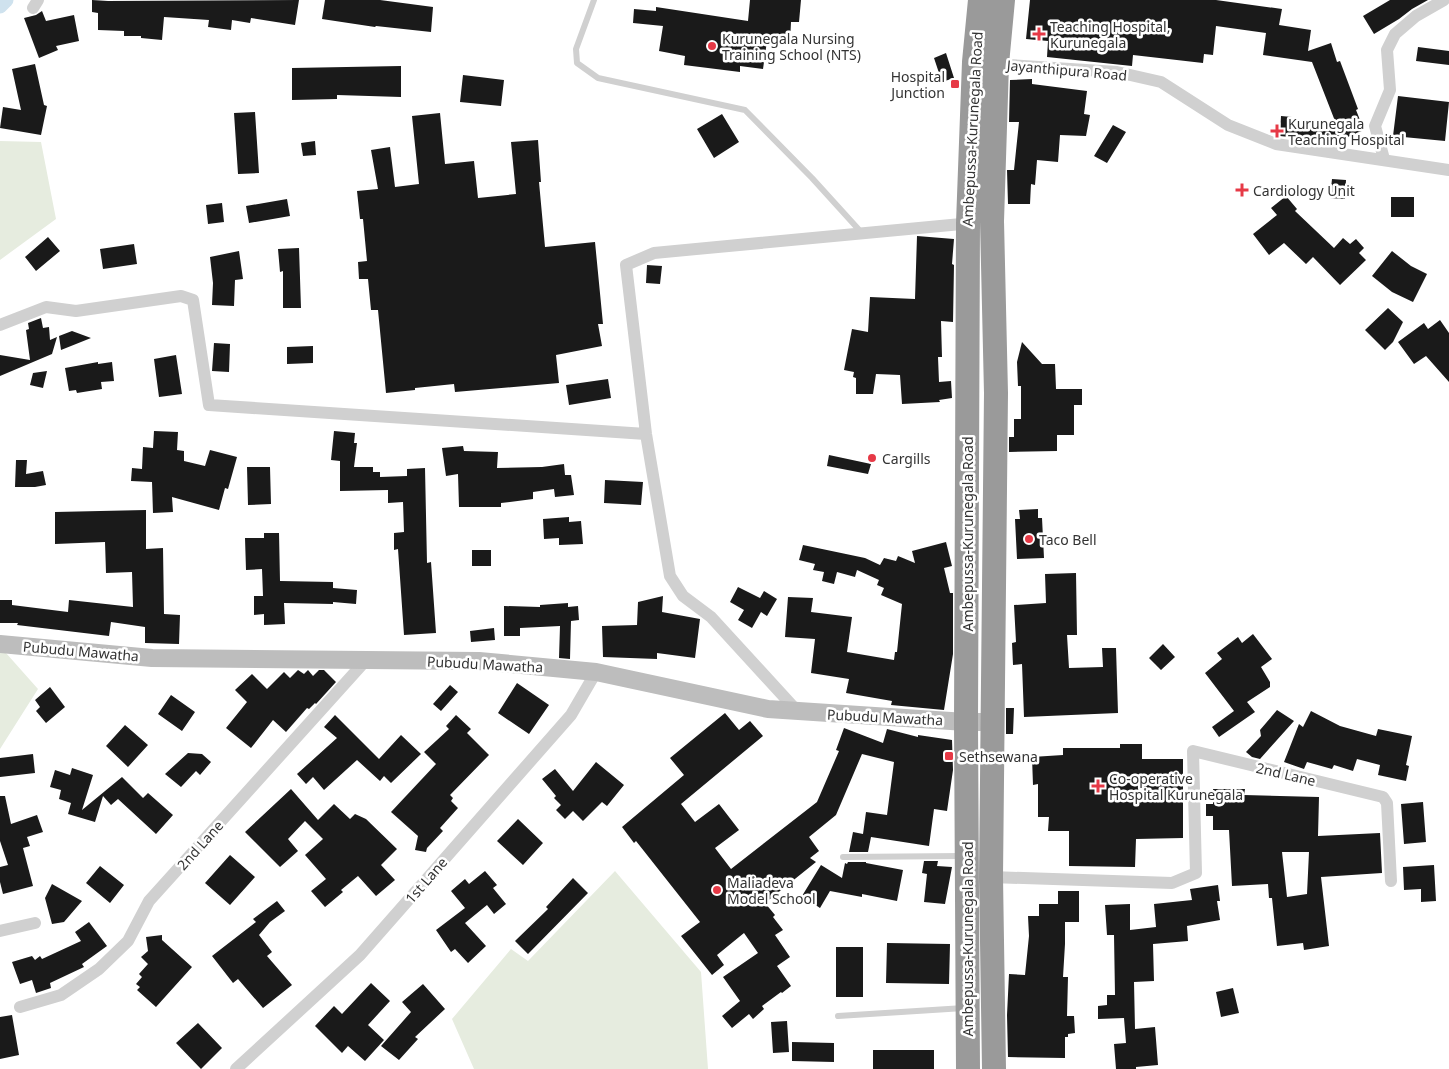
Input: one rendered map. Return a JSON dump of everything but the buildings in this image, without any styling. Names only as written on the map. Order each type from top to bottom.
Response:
[{"type":"highway","name":"Ambepussa-Kurunegala Road","points":[[980,0],[985,63],[992,221],[996,393],[991,877],[994,1069]]},
{"type":"highway","name":"Ambepussa-Kurunegala Road","points":[[968,1069],[966,722],[968,223],[985,63],[1003,0]]},
{"type":"street","points":[[1384,159],[1375,126],[1390,90],[1387,50],[1395,34],[1416,16],[1444,0]]},
{"type":"street","name":"Jayanthipura Road","points":[[985,63],[1117,72],[1161,82],[1228,124],[1276,144],[1449,170]]},
{"type":"street","points":[[798,712],[711,617],[683,596],[670,576],[646,434],[626,265],[654,253],[992,221]]},
{"type":"street","points":[[0,325],[46,307],[76,311],[181,296],[194,300],[209,405],[646,434]]},
{"type":"street","name":"Pubudu Mawatha","points":[[0,644],[152,658],[479,661],[596,672],[768,710],[992,722]]},
{"type":"street","name":"2nd Lane","points":[[20,1007],[61,995],[99,970],[128,941],[149,901],[367,659]]},
{"type":"street","name":"1st Lane","points":[[236,1069],[360,955],[571,715],[596,672]]},
{"type":"street","name":"2nd Lane","points":[[991,877],[1172,883],[1196,873],[1193,752],[1383,797],[1387,803],[1391,881]]},
{"type":"street","points":[[0,931],[36,924]]},
{"type":"lane","points":[[594,0],[576,49],[577,63],[598,78],[745,110],[812,178],[861,232]]},
{"type":"lane","points":[[843,857],[967,856]]},
{"type":"lane","points":[[838,1016],[967,1008]]},
{"type":"shaded area","points":[[0,141],[41,142],[56,219],[0,260]]},
{"type":"shaded area","points":[[0,652],[6,653],[38,689],[0,749]]},
{"type":"shaded area","points":[[615,871],[701,972],[708,1069],[474,1069],[452,1019],[511,949],[528,961]]},
{"type":"waterway","points":[[0,6],[6,0]]},
{"type":"place","name":"Teaching Hospital, Kurunegala","points":[[1039,34]]},
{"type":"place","name":"Kurunegala Nursing Training School (NTS)","points":[[712,46]]},
{"type":"place","name":"Hospital Junction","points":[[955,84]]},
{"type":"place","name":"Kurunegala Teaching Hospital","points":[[1277,131]]},
{"type":"place","name":"Cardiology Unit","points":[[1242,190]]},
{"type":"place","name":"Cargills","points":[[872,458]]},
{"type":"place","name":"Taco Bell","points":[[1029,539]]},
{"type":"place","name":"Sethsewana","points":[[949,756]]},
{"type":"place","name":"Co-operative Hospital Kurunegala","points":[[1098,786]]},
{"type":"place","name":"Maliadeva Model School","points":[[717,890]]}]
